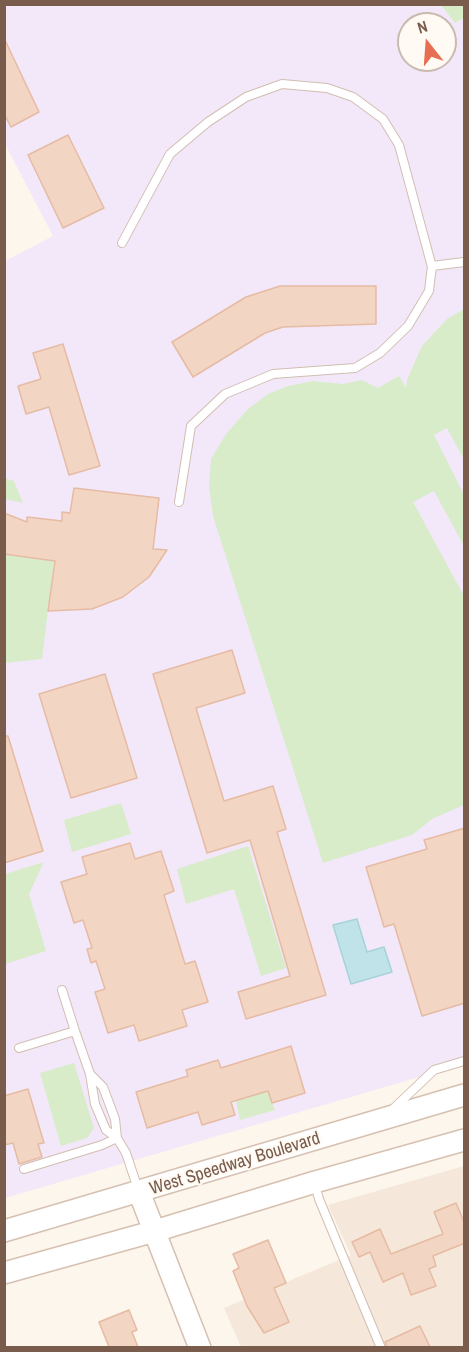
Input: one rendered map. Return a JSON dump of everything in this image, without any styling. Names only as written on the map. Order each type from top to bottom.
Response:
[{"type":"main road","name":"West Speedway Boulevard","points":[[4,1231],[465,1095]]},
{"type":"main road","points":[[4,1273],[465,1140]]},
{"type":"main road","points":[[139,1192],[196,1346]]},
{"type":"lane","points":[[122,243],[170,154],[208,123],[246,97],[282,84],[327,88],[353,97],[383,119],[399,145],[432,267],[429,291],[408,326],[380,353],[355,368],[273,374],[225,394],[191,426],[179,502]]},
{"type":"lane","points":[[432,267],[465,262]]},
{"type":"lane","points":[[62,990],[90,1074],[95,1104],[106,1130],[117,1138],[126,1153],[139,1192]]},
{"type":"lane","points":[[19,1048],[75,1031]]},
{"type":"lane","points":[[383,1119],[434,1070],[465,1061]]},
{"type":"lane","points":[[90,1074],[104,1087],[115,1119],[117,1138]]},
{"type":"lane","points":[[24,1169],[102,1145],[117,1138]]},
{"type":"lane","points":[[315,1182],[319,1199],[381,1347]]},
{"type":"shaded area","points":[[5,5],[441,5],[446,12],[397,12],[397,72],[457,72],[457,22],[464,18],[464,1064],[5,1198],[5,261],[53,236],[5,144]]},
{"type":"shaded area","points":[[464,1166],[464,1347],[241,1347],[224,1308],[351,1255],[328,1205]]},
{"type":"green space","points":[[441,5],[464,5],[464,18],[457,22],[457,12],[446,12]]},
{"type":"green space","points":[[464,309],[464,460],[447,428],[434,435],[464,495],[464,546],[434,491],[413,502],[464,596],[464,805],[432,819],[412,835],[323,863],[213,516],[209,487],[211,459],[226,434],[248,409],[268,394],[288,386],[313,381],[343,384],[362,380],[378,388],[399,376],[406,388],[407,380],[422,346],[447,319]]},
{"type":"green space","points":[[4,478],[14,481],[23,503],[5,499]]},
{"type":"green space","points":[[5,554],[54,561],[42,659],[5,663]]},
{"type":"green space","points":[[121,803],[131,834],[72,852],[64,820]]},
{"type":"green space","points":[[248,846],[286,968],[261,976],[234,889],[186,904],[177,869]]},
{"type":"green space","points":[[44,862],[29,894],[46,951],[5,964],[5,874]]},
{"type":"green space","points":[[74,1063],[94,1128],[87,1138],[61,1146],[40,1073]]},
{"type":"green space","points":[[268,1091],[275,1110],[240,1120],[236,1101]]},
{"type":"water","points":[[357,919],[367,952],[384,947],[392,972],[351,984],[333,925]]},
{"type":"building","points":[[4,38],[39,112],[11,127],[4,114]]},
{"type":"building","points":[[68,135],[104,208],[63,228],[28,155]]},
{"type":"building","points":[[280,286],[376,286],[376,324],[283,327],[265,333],[193,377],[172,342],[246,297]]},
{"type":"building","points":[[63,344],[100,466],[69,475],[49,407],[26,414],[18,386],[41,379],[33,353]]},
{"type":"building","points":[[74,488],[159,498],[153,549],[167,550],[149,577],[123,597],[92,609],[48,611],[55,561],[4,554],[4,513],[27,522],[27,517],[62,521],[62,512],[70,513]]},
{"type":"building","points":[[232,650],[245,693],[196,708],[224,801],[273,786],[286,829],[277,832],[326,995],[246,1019],[238,992],[290,976],[250,840],[207,853],[153,674]]},
{"type":"building","points":[[105,674],[137,778],[71,798],[39,694]]},
{"type":"building","points":[[4,736],[8,736],[43,851],[4,863]]},
{"type":"building","points":[[465,828],[465,1003],[422,1016],[394,924],[384,927],[366,867],[427,849],[424,840]]},
{"type":"building","points":[[130,843],[135,859],[161,851],[174,891],[164,895],[185,964],[195,961],[208,1002],[182,1010],[187,1026],[139,1041],[134,1025],[108,1033],[95,992],[105,989],[96,961],[91,963],[87,949],[92,948],[83,920],[74,923],[61,882],[87,874],[82,857]]},
{"type":"building","points":[[291,1046],[305,1093],[272,1103],[268,1091],[231,1102],[235,1115],[202,1125],[198,1112],[147,1128],[136,1092],[188,1076],[186,1070],[218,1060],[221,1068]]},
{"type":"building","points":[[28,1089],[44,1143],[38,1144],[42,1157],[19,1164],[13,1143],[4,1145],[4,1096]]},
{"type":"building","points":[[456,1203],[465,1224],[465,1243],[433,1256],[436,1266],[429,1269],[436,1286],[411,1295],[403,1273],[383,1282],[370,1252],[359,1257],[352,1242],[380,1229],[391,1254],[443,1234],[434,1212]]},
{"type":"building","points":[[268,1240],[286,1283],[274,1288],[289,1322],[264,1333],[247,1306],[233,1271],[239,1268],[233,1254]]},
{"type":"building","points":[[129,1310],[137,1330],[132,1332],[138,1347],[109,1347],[99,1322]]},
{"type":"building","points":[[420,1326],[430,1347],[387,1347],[385,1342]]}]
